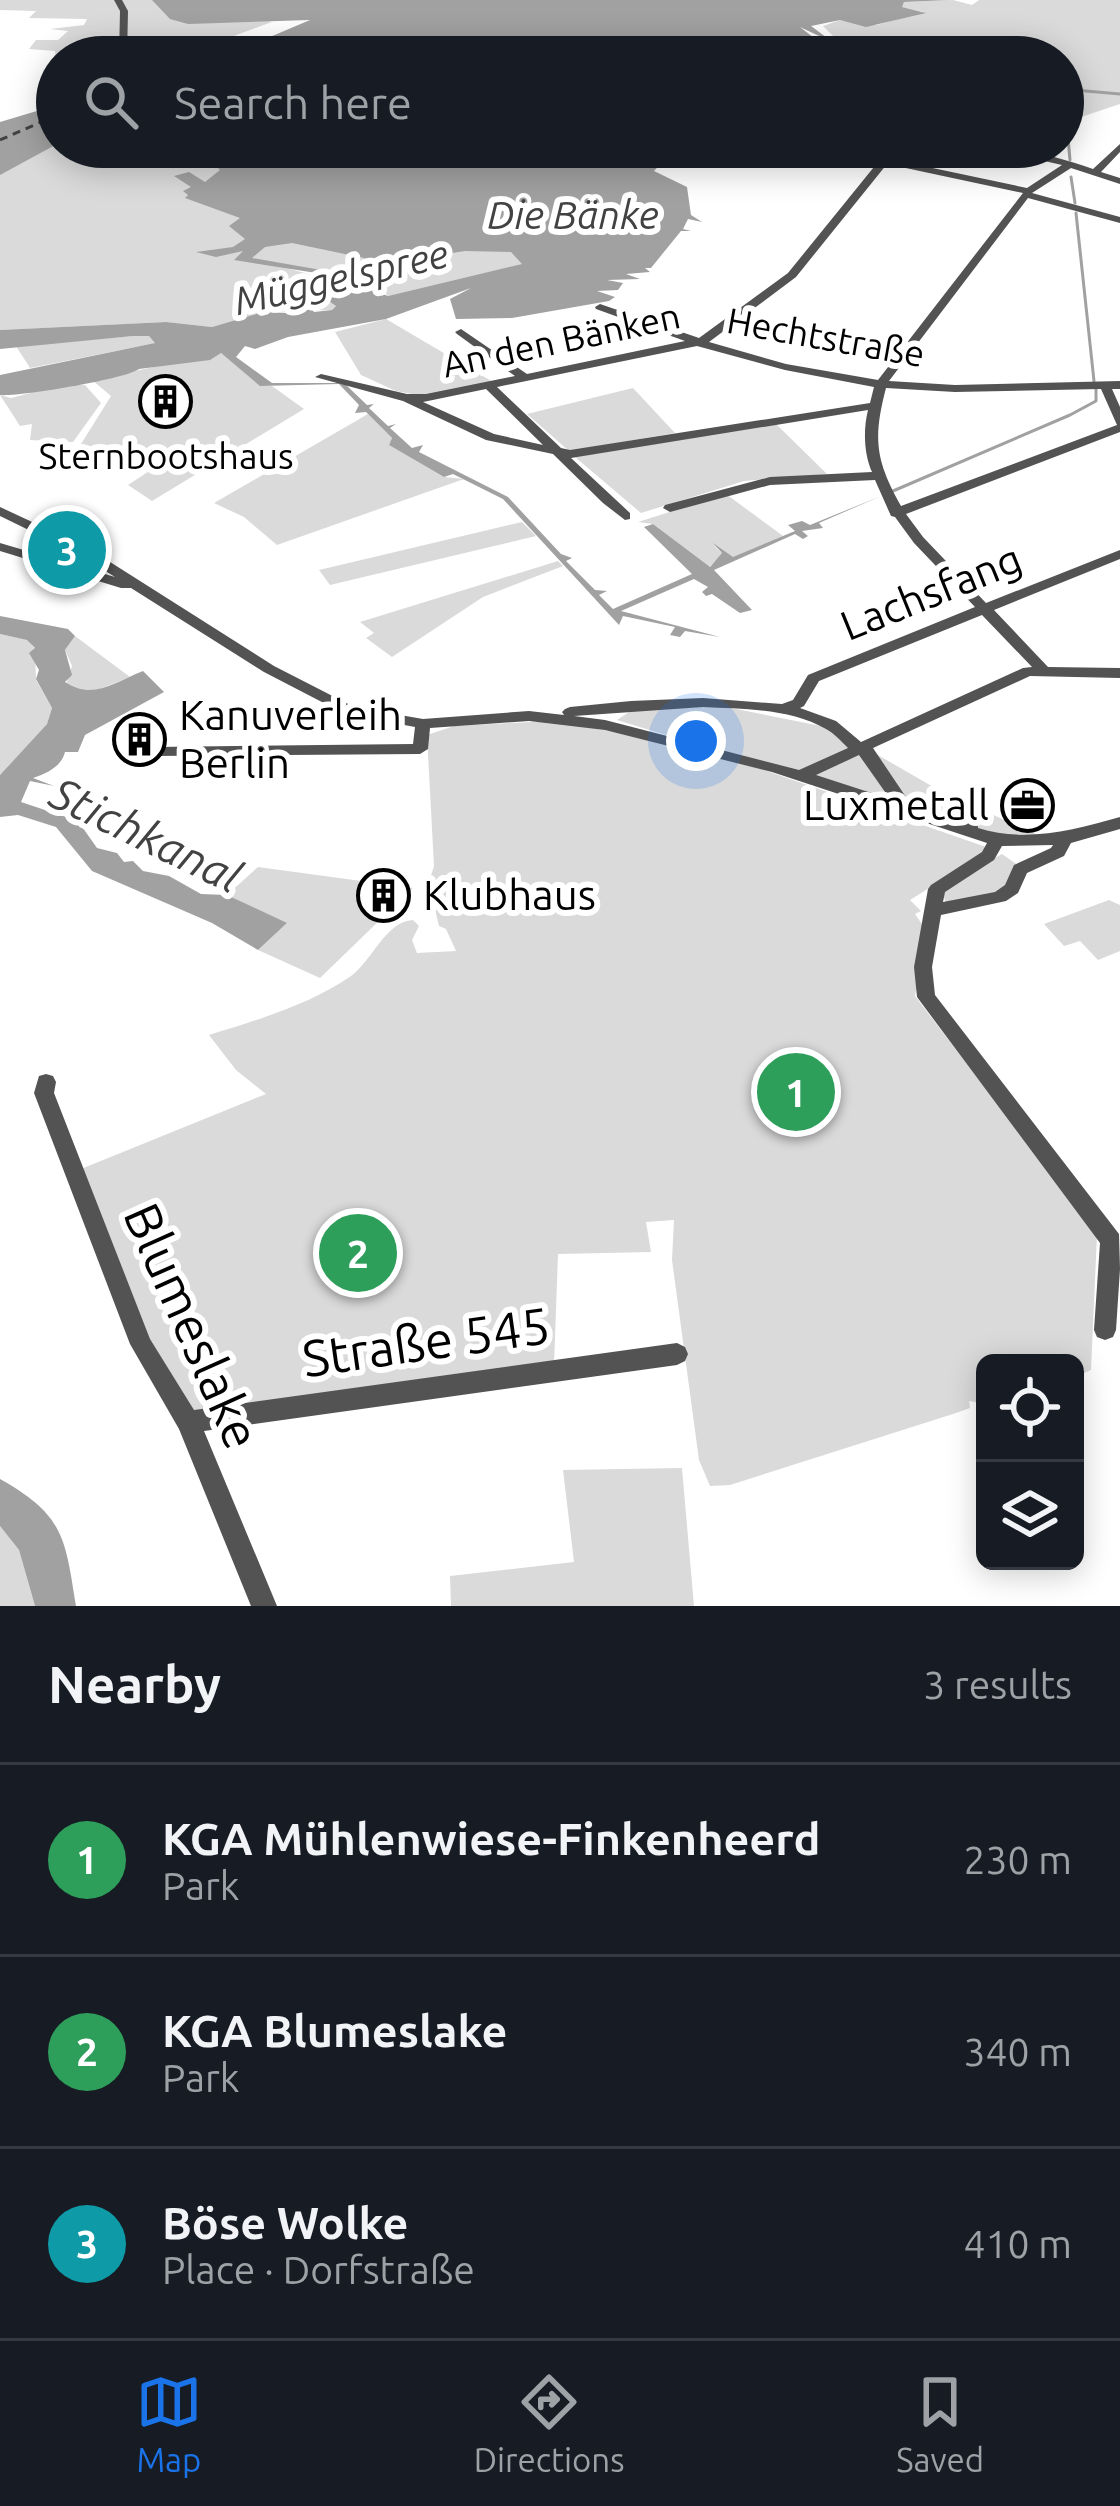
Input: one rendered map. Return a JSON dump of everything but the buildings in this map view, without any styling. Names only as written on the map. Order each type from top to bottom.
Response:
[{"type":"street","points":[[118,0],[124,11],[123,36]]},
{"type":"street","points":[[1095,172],[1120,147]]},
{"type":"street","name":"An den Bänken","points":[[321,377],[407,398],[526,379],[695,343],[792,275],[878,168]]},
{"type":"street","points":[[916,168],[1120,220]]},
{"type":"street","points":[[1041,668],[896,513],[879,476],[871,406],[880,384],[1028,193],[1064,168]]},
{"type":"street","points":[[1082,168],[1120,181]]},
{"type":"street","name":"Hechtstraße","points":[[600,308],[695,343],[880,384],[1113,385]]},
{"type":"street","points":[[461,332],[526,379]]},
{"type":"street","points":[[896,513],[1120,425],[1113,385]]},
{"type":"street","points":[[489,386],[552,451],[631,516],[570,454]]},
{"type":"street","points":[[407,398],[490,437],[570,454],[871,406]]},
{"type":"street","points":[[524,445],[541,437]]},
{"type":"street","points":[[670,508],[740,486],[879,476]]},
{"type":"street","points":[[0,511],[70,544],[334,706],[422,724],[721,704],[782,710],[833,726],[871,746],[907,812]]},
{"type":"street","points":[[0,548],[145,591]]},
{"type":"street","name":"Lachsfang","points":[[782,710],[806,694],[813,678],[1120,554]]},
{"type":"street","points":[[800,776],[1041,668],[1120,673]]},
{"type":"street","points":[[806,694],[833,726]]},
{"type":"street","points":[[559,717],[655,736],[800,776],[993,839],[1064,839],[1120,823]]},
{"type":"street","points":[[154,752],[420,749],[422,724]]},
{"type":"street","points":[[969,800],[970,833]]},
{"type":"street","points":[[993,839],[993,852],[937,889],[923,967],[926,997],[1111,1240],[1105,1330]]},
{"type":"street","points":[[935,910],[1000,897],[1012,889],[1020,869],[1058,852],[1064,839]]},
{"type":"street","name":"Blumeslake","points":[[46,1082],[44,1094],[141,1344],[188,1422],[264,1606]]},
{"type":"street","name":"Straße 545","points":[[188,1422],[677,1354]]},
{"type":"shaded area","points":[[0,0],[175,0],[272,22],[234,36],[62,36],[68,31],[50,29],[84,25],[87,19],[29,18],[36,11],[0,10]]},
{"type":"shaded area","points":[[953,0],[972,5],[979,0],[1120,0],[1120,104],[1084,116],[1084,36],[833,36],[823,26],[840,20],[877,25],[924,12],[901,7],[904,2]]},
{"type":"shaded area","points":[[36,151],[36,168],[244,168],[252,173],[516,199],[523,264],[388,296],[367,273],[358,289],[344,274],[252,259],[320,277],[342,277],[351,290],[328,301],[336,306],[332,310],[263,312],[212,327],[166,322],[0,330],[0,167]]},
{"type":"shaded area","points":[[386,319],[493,382],[423,396],[396,391],[361,375],[335,332]]},
{"type":"shaded area","points":[[149,336],[156,343],[30,368],[16,346]]},
{"type":"shaded area","points":[[221,353],[260,385],[272,386],[304,409],[152,501],[128,485],[163,462],[81,444],[111,396],[92,380]]},
{"type":"shaded area","points":[[69,383],[85,385],[101,403],[73,442],[30,440],[32,424],[20,426],[0,395],[11,398]]},
{"type":"shaded area","points":[[633,388],[675,433],[569,451],[527,414]]},
{"type":"shaded area","points":[[368,414],[392,438],[389,445],[444,477],[464,479],[277,545],[244,517],[214,503]]},
{"type":"shaded area","points":[[776,424],[827,474],[744,481],[641,513],[575,457]]},
{"type":"shaded area","points":[[726,494],[783,536],[732,558],[713,545],[723,554],[709,567],[653,524],[638,522]]},
{"type":"shaded area","points":[[522,522],[536,536],[330,585],[319,570]]},
{"type":"shaded area","points":[[558,561],[563,566],[483,597],[392,657],[366,638],[374,633],[360,622]]},
{"type":"shaded area","points":[[0,634],[28,640],[35,649],[36,680],[52,708],[47,724],[0,775]]},
{"type":"shaded area","points":[[75,636],[130,677],[90,693],[66,685],[72,666],[65,650]]},
{"type":"shaded area","points":[[721,706],[831,728],[942,792],[1038,835],[985,833],[617,720],[632,710]]},
{"type":"shaded area","points":[[551,721],[645,737],[761,769],[986,847],[988,851],[910,900],[921,911],[915,914],[926,930],[915,996],[1097,1235],[1091,1370],[1084,1373],[1084,1354],[976,1354],[976,1402],[969,1401],[970,1408],[730,1485],[710,1486],[699,1460],[672,1260],[674,1220],[646,1222],[651,1252],[558,1254],[554,1366],[190,1411],[163,1376],[81,1169],[266,1094],[236,1070],[209,1035],[282,1011],[335,986],[359,969],[403,922],[413,920],[419,926],[412,940],[417,953],[456,951],[446,929],[439,926],[434,905],[423,901],[434,866],[427,735],[454,726]]},
{"type":"shaded area","points":[[1002,854],[1019,866],[1004,892],[947,907],[943,894],[949,883]]},
{"type":"shaded area","points":[[258,867],[413,888],[320,978],[258,950],[286,924],[227,895]]},
{"type":"shaded area","points":[[1109,900],[1120,905],[1120,951],[1098,960],[1080,941],[1064,946],[1044,924]]},
{"type":"shaded area","points":[[682,1468],[694,1606],[451,1606],[450,1576],[574,1562],[563,1470]]},
{"type":"shaded area","points":[[0,1526],[19,1550],[35,1606],[0,1606]]},
{"type":"water","points":[[152,0],[950,0],[904,2],[902,7],[926,13],[866,27],[840,20],[811,26],[825,36],[800,27],[812,36],[272,36],[310,20],[188,24],[170,19]]},
{"type":"water","points":[[36,111],[36,155],[0,175],[0,122]]},
{"type":"water","name":"Die Bänke","points":[[218,168],[657,168],[654,171],[687,187],[691,215],[702,222],[688,219],[683,229],[691,231],[681,231],[651,268],[645,268],[650,272],[626,274],[640,279],[607,280],[623,283],[618,290],[597,291],[615,297],[609,301],[512,318],[456,319],[450,299],[471,288],[386,319],[288,337],[255,349],[245,346],[236,357],[272,383],[344,383],[367,405],[374,404],[369,408],[388,426],[396,424],[390,428],[412,448],[423,445],[419,452],[508,497],[561,554],[572,558],[566,561],[595,590],[607,591],[599,595],[613,609],[692,574],[644,527],[653,524],[710,567],[722,553],[713,543],[733,557],[795,531],[788,525],[802,521],[810,525],[881,496],[819,523],[823,528],[802,531],[808,536],[803,539],[795,534],[714,570],[752,610],[740,613],[712,594],[706,596],[702,592],[708,587],[694,579],[621,611],[720,637],[685,631],[680,637],[670,635],[675,627],[623,616],[619,625],[503,499],[453,474],[444,477],[389,445],[392,438],[366,412],[355,413],[359,405],[339,384],[260,386],[221,353],[210,360],[0,395],[0,375],[155,343],[149,336],[133,336],[0,349],[0,330],[166,322],[212,327],[263,312],[288,313],[307,301],[314,312],[332,310],[336,306],[327,300],[351,290],[342,277],[234,260],[243,251],[216,257],[196,252],[233,247],[245,239],[229,226],[240,218],[185,198],[188,195],[183,191],[191,187],[174,176],[189,172],[205,182]],"holes":[[[292,243],[364,258],[367,273],[360,287],[344,274],[252,258],[265,247]],[[465,251],[511,252],[522,264],[388,296],[380,293],[390,282],[394,262]]]},
{"type":"water","points":[[0,616],[68,629],[75,636],[65,650],[72,675],[65,682],[75,687],[103,688],[143,671],[164,692],[85,735],[78,752],[65,752],[54,768],[33,778],[54,786],[30,781],[21,802],[78,821],[97,848],[117,853],[124,862],[133,861],[143,871],[169,876],[201,894],[227,895],[287,923],[258,950],[212,923],[92,871],[56,827],[18,815],[0,817],[0,775],[47,724],[52,708],[36,679],[39,670],[29,653],[35,648],[27,640],[0,634]]},
{"type":"water","points":[[0,1479],[37,1504],[58,1530],[76,1606],[35,1606],[19,1550],[0,1526]]},
{"type":"waterway","points":[[1084,91],[1120,94]]},
{"type":"waterway","points":[[1071,177],[1075,203]]},
{"type":"waterway","points":[[1076,213],[1094,381]]},
{"type":"waterway","points":[[893,491],[1070,415],[1096,401],[1096,388]]},
{"type":"ferry route","points":[[0,140],[36,124]]},
{"type":"place","name":"Sternbootshaus","points":[[166,401]]},
{"type":"place","name":"Böse Wolke","points":[[67,550]]},
{"type":"place","name":"Kanuverleih Berlin","points":[[140,739]]},
{"type":"place","name":"Luxmetall","points":[[1028,805]]},
{"type":"place","name":"Klubhaus","points":[[384,895]]},
{"type":"place","name":"KGA Mühlenwiese-Finkenheerd","points":[[796,1092]]},
{"type":"place","name":"KGA Blumeslake","points":[[358,1253]]},
{"type":"water label","name":"Müggelspree","points":[[341,277]]},
{"type":"water label","name":"Stichkanal","points":[[146,835]]}]
